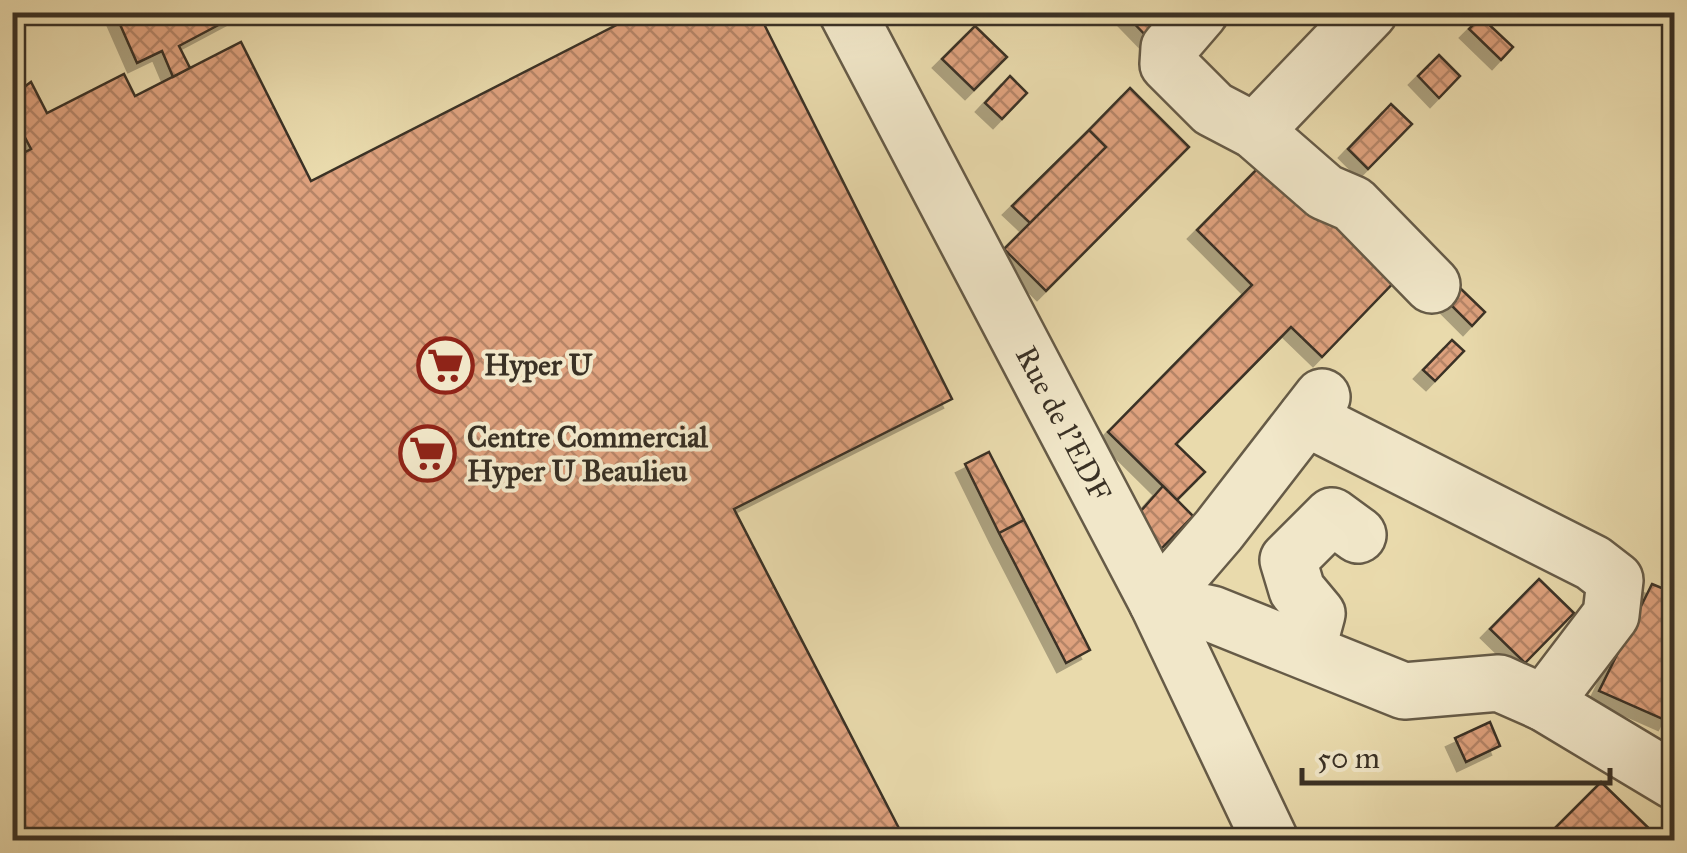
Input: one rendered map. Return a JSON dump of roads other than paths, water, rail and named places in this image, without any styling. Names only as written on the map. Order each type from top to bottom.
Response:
[{"type":"street","name":"Rue de l'EDF","points":[[847,12],[1157,602],[1270,840]]},
{"type":"street","points":[[1200,12],[1169,48],[1168,64],[1213,109],[1255,131],[1325,192],[1353,204],[1432,285]]},
{"type":"street","points":[[1255,131],[1369,12]]},
{"type":"street","points":[[1544,703],[1610,615],[1616,580],[1593,564],[1382,454],[1314,408],[1157,602],[1212,614],[1404,690],[1498,682],[1544,703],[1674,781]]},
{"type":"street","points":[[1285,642],[1316,614],[1297,590],[1288,560],[1332,516],[1358,534]]},
{"type":"place","name":"Hyper U","points":[[445,365]]},
{"type":"place","name":"Centre Commercial Hyper U Beaulieu","points":[[428,454]]}]
